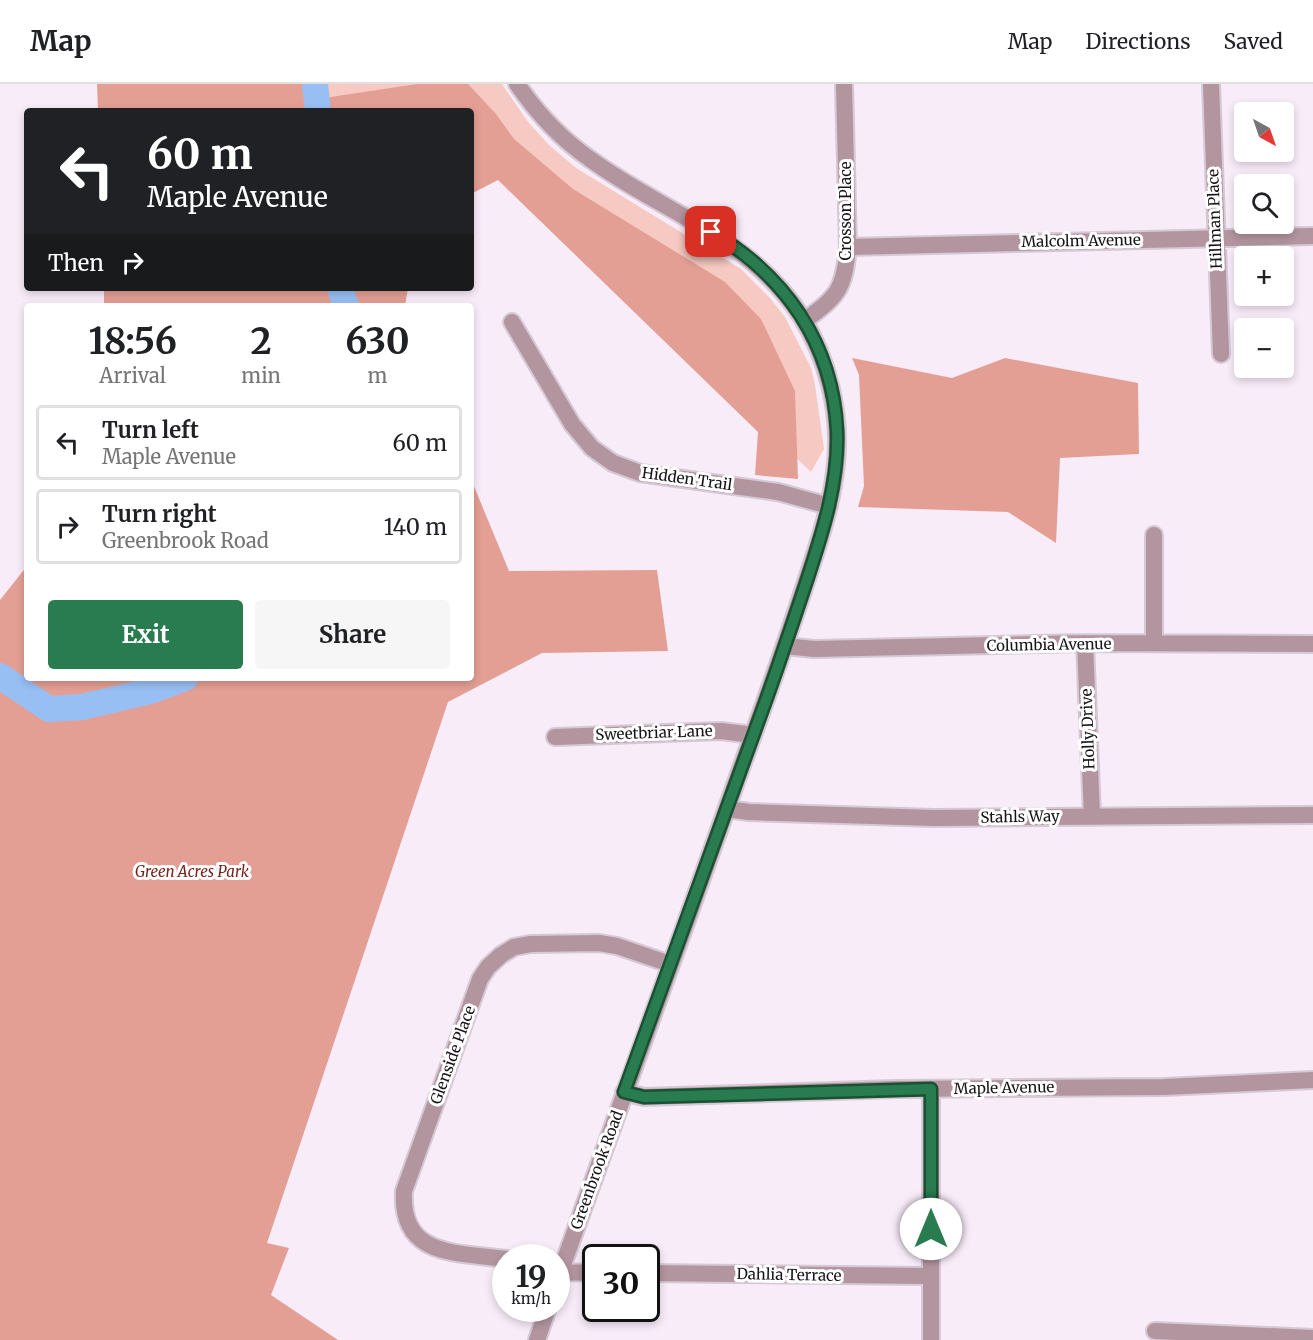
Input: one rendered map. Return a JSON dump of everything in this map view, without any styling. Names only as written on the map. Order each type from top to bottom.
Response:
[{"type":"street","name":"Greenbrook Road","points":[[518,84],[541,116],[577,150],[623,181],[728,242],[753,261],[782,290],[804,321],[825,367],[836,416],[836,463],[829,506],[785,646],[569,1244]]},
{"type":"street","name":"Crosson Place","points":[[804,321],[824,307],[840,287],[846,272],[848,248],[844,84]]},
{"type":"street","name":"Hillman Place","points":[[1211,84],[1221,354]]},
{"type":"street","name":"Malcolm Avenue","points":[[848,248],[1313,236]]},
{"type":"street","name":"Hidden Trail","points":[[512,322],[572,424],[592,448],[613,463],[640,473],[778,492],[829,506]]},
{"type":"street","points":[[1154,535],[1154,643]]},
{"type":"street","name":"Columbia Avenue","points":[[785,646],[814,649],[1085,643],[1313,644]]},
{"type":"street","name":"Holly Drive","points":[[1085,643],[1092,816]]},
{"type":"street","name":"Sweetbriar Lane","points":[[555,737],[721,731],[753,735]]},
{"type":"street","name":"Stahls Way","points":[[727,809],[749,812],[934,818],[1313,815]]},
{"type":"street","name":"Glenside Place","points":[[492,1257],[434,1249],[418,1239],[408,1224],[403,1209],[404,1191],[480,979],[488,967],[501,955],[514,947],[531,944],[599,943],[616,946],[670,964]]},
{"type":"street","name":"Maple Avenue","points":[[624,1092],[644,1097],[931,1089],[1164,1086],[1313,1080]]},
{"type":"street","points":[[930,1340],[931,1089]]},
{"type":"street","name":"Dahlia Terrace","points":[[660,1273],[931,1276]]},
{"type":"street","points":[[537,1340],[543,1322]]},
{"type":"street","points":[[1155,1331],[1313,1338]]},
{"type":"shaded area","points":[[327,84],[502,84],[528,122],[549,145],[576,168],[741,269],[785,317],[811,368],[815,385],[824,449],[811,472],[495,174],[474,119],[474,108],[331,108]]},
{"type":"green space","points":[[97,84],[320,84],[324,98],[417,84],[468,84],[496,114],[514,139],[573,189],[725,282],[761,319],[795,391],[798,479],[755,475],[758,432],[498,180],[474,192],[474,108],[98,108]]},
{"type":"green space","points":[[104,291],[408,291],[406,303],[104,303]]},
{"type":"green space","points":[[852,358],[952,378],[1005,358],[1138,383],[1139,454],[1060,458],[1056,543],[1008,512],[858,507],[864,486],[859,375]]},
{"type":"green space","name":"Green Acres Park","points":[[474,486],[509,571],[657,570],[668,651],[542,653],[448,702],[267,1243],[289,1248],[271,1295],[338,1340],[0,1340],[0,600],[24,570],[24,681],[474,681]]},
{"type":"waterway","points":[[315,84],[318,108]]},
{"type":"waterway","points":[[341,291],[345,303]]},
{"type":"waterway","points":[[0,676],[49,709],[82,707],[150,691],[177,681]]},
{"type":"route","points":[[711,232],[741,251],[774,280],[792,303],[813,337],[825,367],[836,416],[836,463],[824,526],[785,646],[624,1092],[644,1097],[931,1089],[931,1229]]}]
